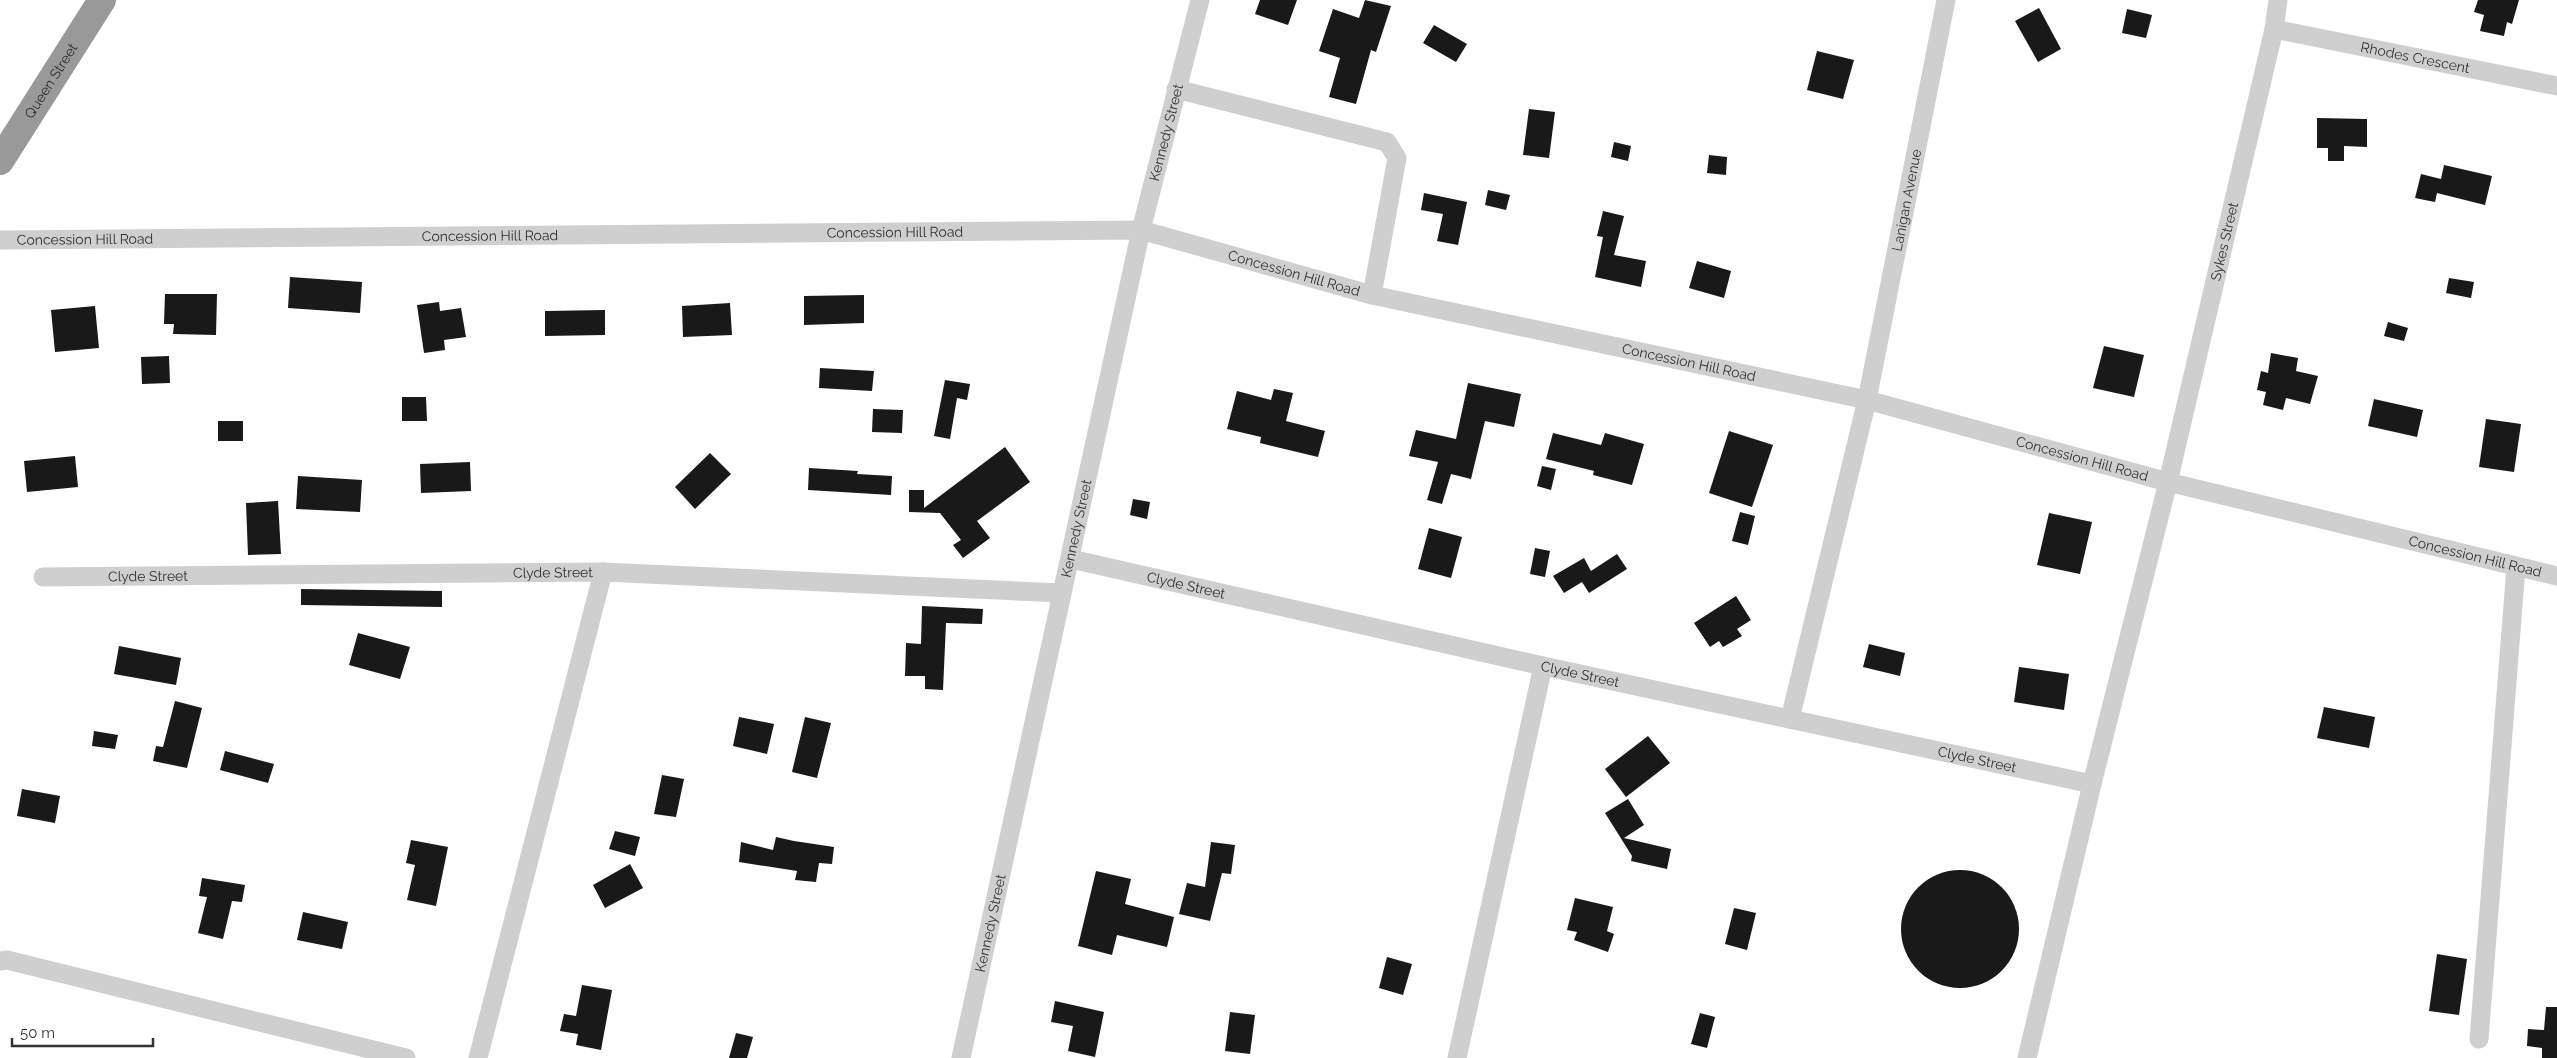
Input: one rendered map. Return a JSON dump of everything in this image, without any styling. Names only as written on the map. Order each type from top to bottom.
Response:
[{"type":"highway","name":"Queen Street","points":[[0,161],[102,0]]},
{"type":"street","name":"Kennedy Street","points":[[961,1058],[1141,230],[1200,0]]},
{"type":"street","name":"Lanigan Avenue","points":[[1790,719],[1867,400],[1946,0]]},
{"type":"street","name":"Sykes Street","points":[[2027,1058],[2092,784],[2168,482],[2274,30],[2278,0]]},
{"type":"street","name":"Rhodes Crescent","points":[[2274,30],[2557,86]]},
{"type":"street","points":[[1176,89],[1387,142],[1396,158],[1372,295]]},
{"type":"street","name":"Concession Hill Road","points":[[0,240],[1141,230],[1372,295],[1867,400],[2168,482],[2516,568],[2557,576]]},
{"type":"street","name":"Clyde Street","points":[[1071,559],[1543,666],[2092,784]]},
{"type":"street","points":[[2480,1039],[2516,568]]},
{"type":"street","points":[[478,1058],[603,572]]},
{"type":"street","name":"Clyde Street","points":[[43,577],[603,572],[1062,593]]},
{"type":"street","points":[[1457,1058],[1543,666]]},
{"type":"street","points":[[0,961],[16,962],[406,1058]]},
{"type":"building","points":[[1260,0],[1297,0],[1288,25],[1255,14]]},
{"type":"building","points":[[1365,0],[1391,6],[1376,52],[1371,50],[1356,104],[1329,97],[1340,58],[1319,51],[1333,9],[1359,18]]},
{"type":"building","points":[[2478,0],[2519,0],[2512,24],[2507,22],[2504,36],[2480,31],[2484,15],[2474,12]]},
{"type":"building","points":[[2039,8],[2061,49],[2038,62],[2015,21]]},
{"type":"building","points":[[2127,9],[2152,15],[2146,38],[2122,33]]},
{"type":"building","points":[[1434,25],[1467,44],[1456,62],[1423,43]]},
{"type":"building","points":[[1817,51],[1854,60],[1843,99],[1807,90]]},
{"type":"building","points":[[1529,109],[1555,112],[1549,158],[1523,155]]},
{"type":"building","points":[[2317,118],[2367,119],[2367,147],[2344,146],[2344,161],[2328,161],[2328,148],[2317,148]]},
{"type":"building","points":[[1614,142],[1631,146],[1628,161],[1611,157]]},
{"type":"building","points":[[1709,155],[1727,157],[1726,175],[1707,173]]},
{"type":"building","points":[[2444,165],[2492,176],[2485,205],[2437,193],[2435,202],[2415,198],[2421,174],[2441,179]]},
{"type":"building","points":[[1488,190],[1510,195],[1506,210],[1485,205]]},
{"type":"building","points":[[1424,193],[1467,202],[1458,245],[1437,241],[1443,214],[1421,210]]},
{"type":"building","points":[[1603,211],[1624,216],[1614,255],[1646,261],[1641,287],[1595,277],[1603,237],[1597,236]]},
{"type":"building","points":[[1697,261],[1731,271],[1724,298],[1689,288]]},
{"type":"building","points":[[290,277],[362,282],[360,313],[288,308]]},
{"type":"building","points":[[2449,278],[2474,282],[2471,298],[2446,293]]},
{"type":"building","points":[[165,294],[217,294],[216,335],[173,334],[174,324],[164,324]]},
{"type":"building","points":[[864,295],[864,323],[804,325],[804,296]]},
{"type":"building","points":[[439,302],[440,311],[461,308],[466,337],[444,340],[445,350],[424,353],[417,305]]},
{"type":"building","points":[[730,303],[732,335],[683,337],[682,306]]},
{"type":"building","points":[[95,306],[99,348],[55,352],[51,310]]},
{"type":"building","points":[[605,310],[605,335],[545,336],[545,311]]},
{"type":"building","points":[[2388,322],[2408,328],[2404,341],[2384,336]]},
{"type":"building","points":[[2104,346],[2144,355],[2134,397],[2093,388]]},
{"type":"building","points":[[2271,353],[2298,358],[2296,371],[2318,376],[2310,404],[2286,398],[2283,410],[2263,405],[2266,392],[2257,390],[2261,371],[2268,373]]},
{"type":"building","points":[[169,356],[170,383],[142,384],[141,357]]},
{"type":"building","points":[[820,368],[874,371],[872,391],[819,388]]},
{"type":"building","points":[[945,380],[970,384],[967,400],[957,398],[950,439],[934,436]]},
{"type":"building","points":[[1468,383],[1521,394],[1514,427],[1485,421],[1471,479],[1451,474],[1442,504],[1427,500],[1438,462],[1409,456],[1416,430],[1456,439]]},
{"type":"building","points":[[1274,389],[1293,393],[1286,421],[1325,431],[1318,457],[1260,443],[1261,437],[1227,429],[1237,391],[1271,400]]},
{"type":"building","points":[[402,397],[426,397],[427,421],[402,421]]},
{"type":"building","points":[[2374,399],[2423,410],[2417,437],[2368,426]]},
{"type":"building","points":[[873,409],[903,410],[902,433],[872,432]]},
{"type":"building","points":[[2486,419],[2521,424],[2514,472],[2479,467]]},
{"type":"building","points":[[218,421],[243,421],[243,441],[218,441]]},
{"type":"building","points":[[1729,431],[1773,445],[1752,507],[1709,493]]},
{"type":"building","points":[[1553,433],[1601,445],[1605,433],[1644,444],[1632,485],[1593,475],[1594,471],[1546,459]]},
{"type":"building","points":[[1005,447],[1030,482],[977,521],[990,538],[963,558],[953,545],[961,540],[940,513],[909,512],[909,490],[924,490],[924,508]]},
{"type":"building","points":[[710,453],[731,474],[695,509],[675,487]]},
{"type":"building","points":[[75,456],[78,487],[27,492],[24,461]]},
{"type":"building","points":[[470,462],[471,491],[421,493],[420,464]]},
{"type":"building","points":[[1542,466],[1556,469],[1551,490],[1537,486]]},
{"type":"building","points":[[809,468],[858,471],[857,474],[892,476],[891,495],[808,490]]},
{"type":"building","points":[[298,476],[362,480],[360,512],[296,509]]},
{"type":"building","points":[[1133,499],[1150,502],[1147,519],[1130,515]]},
{"type":"building","points":[[278,501],[281,554],[248,555],[246,503]]},
{"type":"building","points":[[1740,512],[1755,516],[1748,545],[1732,541]]},
{"type":"building","points":[[2049,513],[2092,522],[2080,574],[2037,565]]},
{"type":"building","points":[[1429,528],[1462,537],[1451,578],[1418,569]]},
{"type":"building","points":[[1535,548],[1550,551],[1545,577],[1530,574]]},
{"type":"building","points":[[1617,554],[1627,569],[1589,593],[1582,582],[1564,593],[1553,576],[1584,558],[1591,571]]},
{"type":"building","points":[[301,589],[442,591],[442,607],[301,605]]},
{"type":"building","points":[[1736,596],[1751,620],[1737,629],[1742,636],[1723,647],[1719,641],[1710,647],[1694,623]]},
{"type":"building","points":[[922,606],[983,609],[982,624],[946,623],[943,690],[925,689],[925,676],[905,676],[906,643],[921,644]]},
{"type":"building","points":[[358,633],[410,647],[400,679],[349,665]]},
{"type":"building","points":[[1869,644],[1905,653],[1900,676],[1863,667]]},
{"type":"building","points":[[119,646],[181,658],[176,685],[114,674]]},
{"type":"building","points":[[2019,667],[2069,674],[2064,710],[2014,702]]},
{"type":"building","points":[[175,701],[202,708],[187,768],[153,761],[156,746],[163,747]]},
{"type":"building","points":[[2324,707],[2375,717],[2369,748],[2317,738]]},
{"type":"building","points":[[739,717],[774,724],[767,754],[733,746]]},
{"type":"building","points":[[805,717],[831,723],[817,778],[792,772]]},
{"type":"building","points":[[94,731],[118,735],[115,749],[92,746]]},
{"type":"building","points":[[1648,736],[1670,763],[1626,797],[1605,769]]},
{"type":"building","points":[[225,751],[274,764],[268,783],[220,770]]},
{"type":"building","points":[[662,775],[684,779],[676,817],[654,814]]},
{"type":"building","points":[[22,789],[60,796],[55,823],[17,816]]},
{"type":"building","points":[[1628,799],[1644,825],[1624,838],[1671,849],[1667,869],[1631,861],[1632,856],[1605,813]]},
{"type":"building","points":[[615,831],[640,837],[635,856],[609,849]]},
{"type":"building","points":[[776,837],[834,847],[832,864],[819,863],[816,882],[795,880],[797,871],[739,862],[741,842],[773,850]]},
{"type":"building","points":[[411,840],[448,847],[436,906],[407,900],[415,865],[406,863]]},
{"type":"building","points":[[1211,842],[1235,845],[1231,874],[1222,873],[1210,921],[1179,914],[1187,883],[1205,887]]},
{"type":"building","points":[[630,864],[643,888],[605,908],[593,885]]},
{"type":"building","points":[[1960,870],[1982,875],[2002,887],[2014,907],[2019,929],[2014,951],[2002,971],[1982,983],[1960,988],[1938,983],[1918,971],[1906,951],[1901,929],[1906,907],[1918,887],[1938,875]]},
{"type":"building","points":[[1096,871],[1131,879],[1125,904],[1174,917],[1167,947],[1117,935],[1112,955],[1078,946]]},
{"type":"building","points":[[202,878],[245,885],[242,902],[232,901],[223,939],[198,933],[207,897],[199,896]]},
{"type":"building","points":[[1575,898],[1613,907],[1607,931],[1614,934],[1608,952],[1574,940],[1577,932],[1567,930]]},
{"type":"building","points":[[1734,908],[1756,913],[1747,950],[1725,944]]},
{"type":"building","points":[[303,912],[348,922],[342,949],[297,940]]},
{"type":"building","points":[[2437,954],[2467,959],[2459,1015],[2429,1011]]},
{"type":"building","points":[[1387,957],[1412,964],[1403,995],[1379,988]]},
{"type":"building","points":[[582,985],[612,990],[601,1050],[576,1045],[578,1034],[560,1031],[564,1014],[576,1016]]},
{"type":"building","points":[[1055,1001],[1104,1012],[1095,1057],[1068,1051],[1073,1026],[1051,1022]]},
{"type":"building","points":[[2546,1007],[2557,1007],[2557,1058],[2542,1058],[2542,1048],[2527,1046],[2528,1029],[2544,1030]]},
{"type":"building","points":[[1230,1012],[1255,1015],[1250,1054],[1225,1051]]},
{"type":"building","points":[[1700,1013],[1715,1017],[1707,1048],[1691,1044]]},
{"type":"building","points":[[736,1033],[753,1037],[747,1058],[729,1058]]}]
